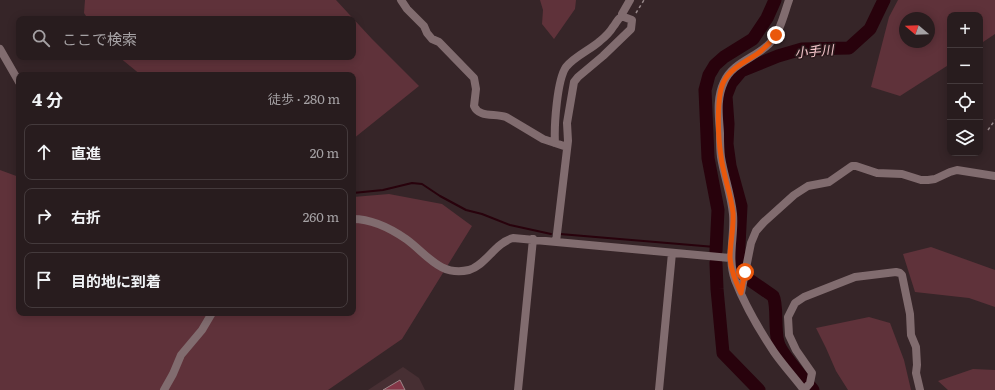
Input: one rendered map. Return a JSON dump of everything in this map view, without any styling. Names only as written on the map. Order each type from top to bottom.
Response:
[{"type":"street","points":[[401,0],[407,9],[424,26],[432,39],[439,42],[474,78],[476,89],[474,106],[479,113],[506,117],[544,139],[567,147]]},
{"type":"street","points":[[623,16],[622,12],[630,0]]},
{"type":"street","points":[[789,0],[776,35],[770,44],[734,69],[724,81],[718,102],[721,156],[733,215],[730,258],[735,279],[762,333],[774,352],[806,388],[812,373],[796,350],[788,335],[788,317],[795,304],[804,297],[855,277],[896,272],[900,273],[902,275],[910,314],[911,336],[916,347],[916,373],[920,390]]},
{"type":"street","points":[[555,143],[560,84],[563,73],[574,60],[600,41],[613,28],[619,18],[623,16]]},
{"type":"street","points":[[556,242],[568,141],[566,123],[574,82],[631,29],[632,20],[623,16]]},
{"type":"street","points":[[0,49],[16,77]]},
{"type":"street","points":[[741,293],[751,243],[756,231],[794,195],[808,186],[829,182],[852,166],[877,173],[902,174],[921,180],[935,179],[957,170],[995,176]]},
{"type":"street","points":[[356,219],[364,219],[383,225],[407,240],[434,263],[455,272],[471,270],[506,240],[512,238],[730,258]]},
{"type":"street","points":[[518,390],[533,240]]},
{"type":"street","points":[[659,390],[672,253]]},
{"type":"street","points":[[164,390],[181,355],[202,330],[210,316]]},
{"type":"path","points":[[632,20],[644,0]]},
{"type":"path","points":[[988,130],[995,120]]},
{"type":"shaded area","points":[[85,0],[336,0],[351,16],[86,16],[84,13]]},
{"type":"shaded area","points":[[540,0],[576,0],[575,9],[554,39],[542,24],[543,10]]},
{"type":"shaded area","points":[[898,0],[995,0],[995,34],[983,42],[983,12],[947,12],[947,66],[900,96],[871,87],[889,17]]},
{"type":"shaded area","points":[[356,22],[419,86],[356,137],[356,72],[137,72],[123,60],[356,60]]},
{"type":"shaded area","points":[[0,170],[16,176],[16,316],[356,316],[356,197],[389,194],[442,204],[472,226],[402,339],[328,390],[0,390]]},
{"type":"shaded area","points":[[931,247],[995,270],[995,307],[969,298],[915,292],[903,254]]},
{"type":"shaded area","points":[[869,317],[890,323],[904,360],[911,390],[848,390],[836,371],[816,328]]},
{"type":"shaded area","points":[[403,367],[419,378],[425,390],[368,390]]},
{"type":"shaded area","points":[[973,369],[995,370],[995,390],[948,390],[938,381]]},
{"type":"building","points":[[400,380],[405,390],[383,390]]},
{"type":"waterway","points":[[716,251],[718,210],[708,158],[705,90],[709,75],[715,65],[724,57],[753,39],[767,18],[775,0]]},
{"type":"waterway","name":"小手川","points":[[813,390],[783,353],[780,347],[776,331],[775,305],[773,296],[741,274],[738,265],[741,206],[730,166],[727,144],[728,124],[726,96],[731,83],[741,71],[778,56],[802,49],[849,48],[870,29],[884,0]]},
{"type":"waterway","points":[[356,193],[383,190],[412,183],[422,184],[466,210],[482,214],[510,225],[551,234]]},
{"type":"waterway","points":[[560,234],[715,247]]},
{"type":"waterway","points":[[716,263],[723,353],[759,390]]},
{"type":"route","points":[[745,272],[741,293],[735,279],[730,258],[733,215],[721,156],[718,102],[724,81],[730,73],[737,66],[770,44],[776,35]]}]
